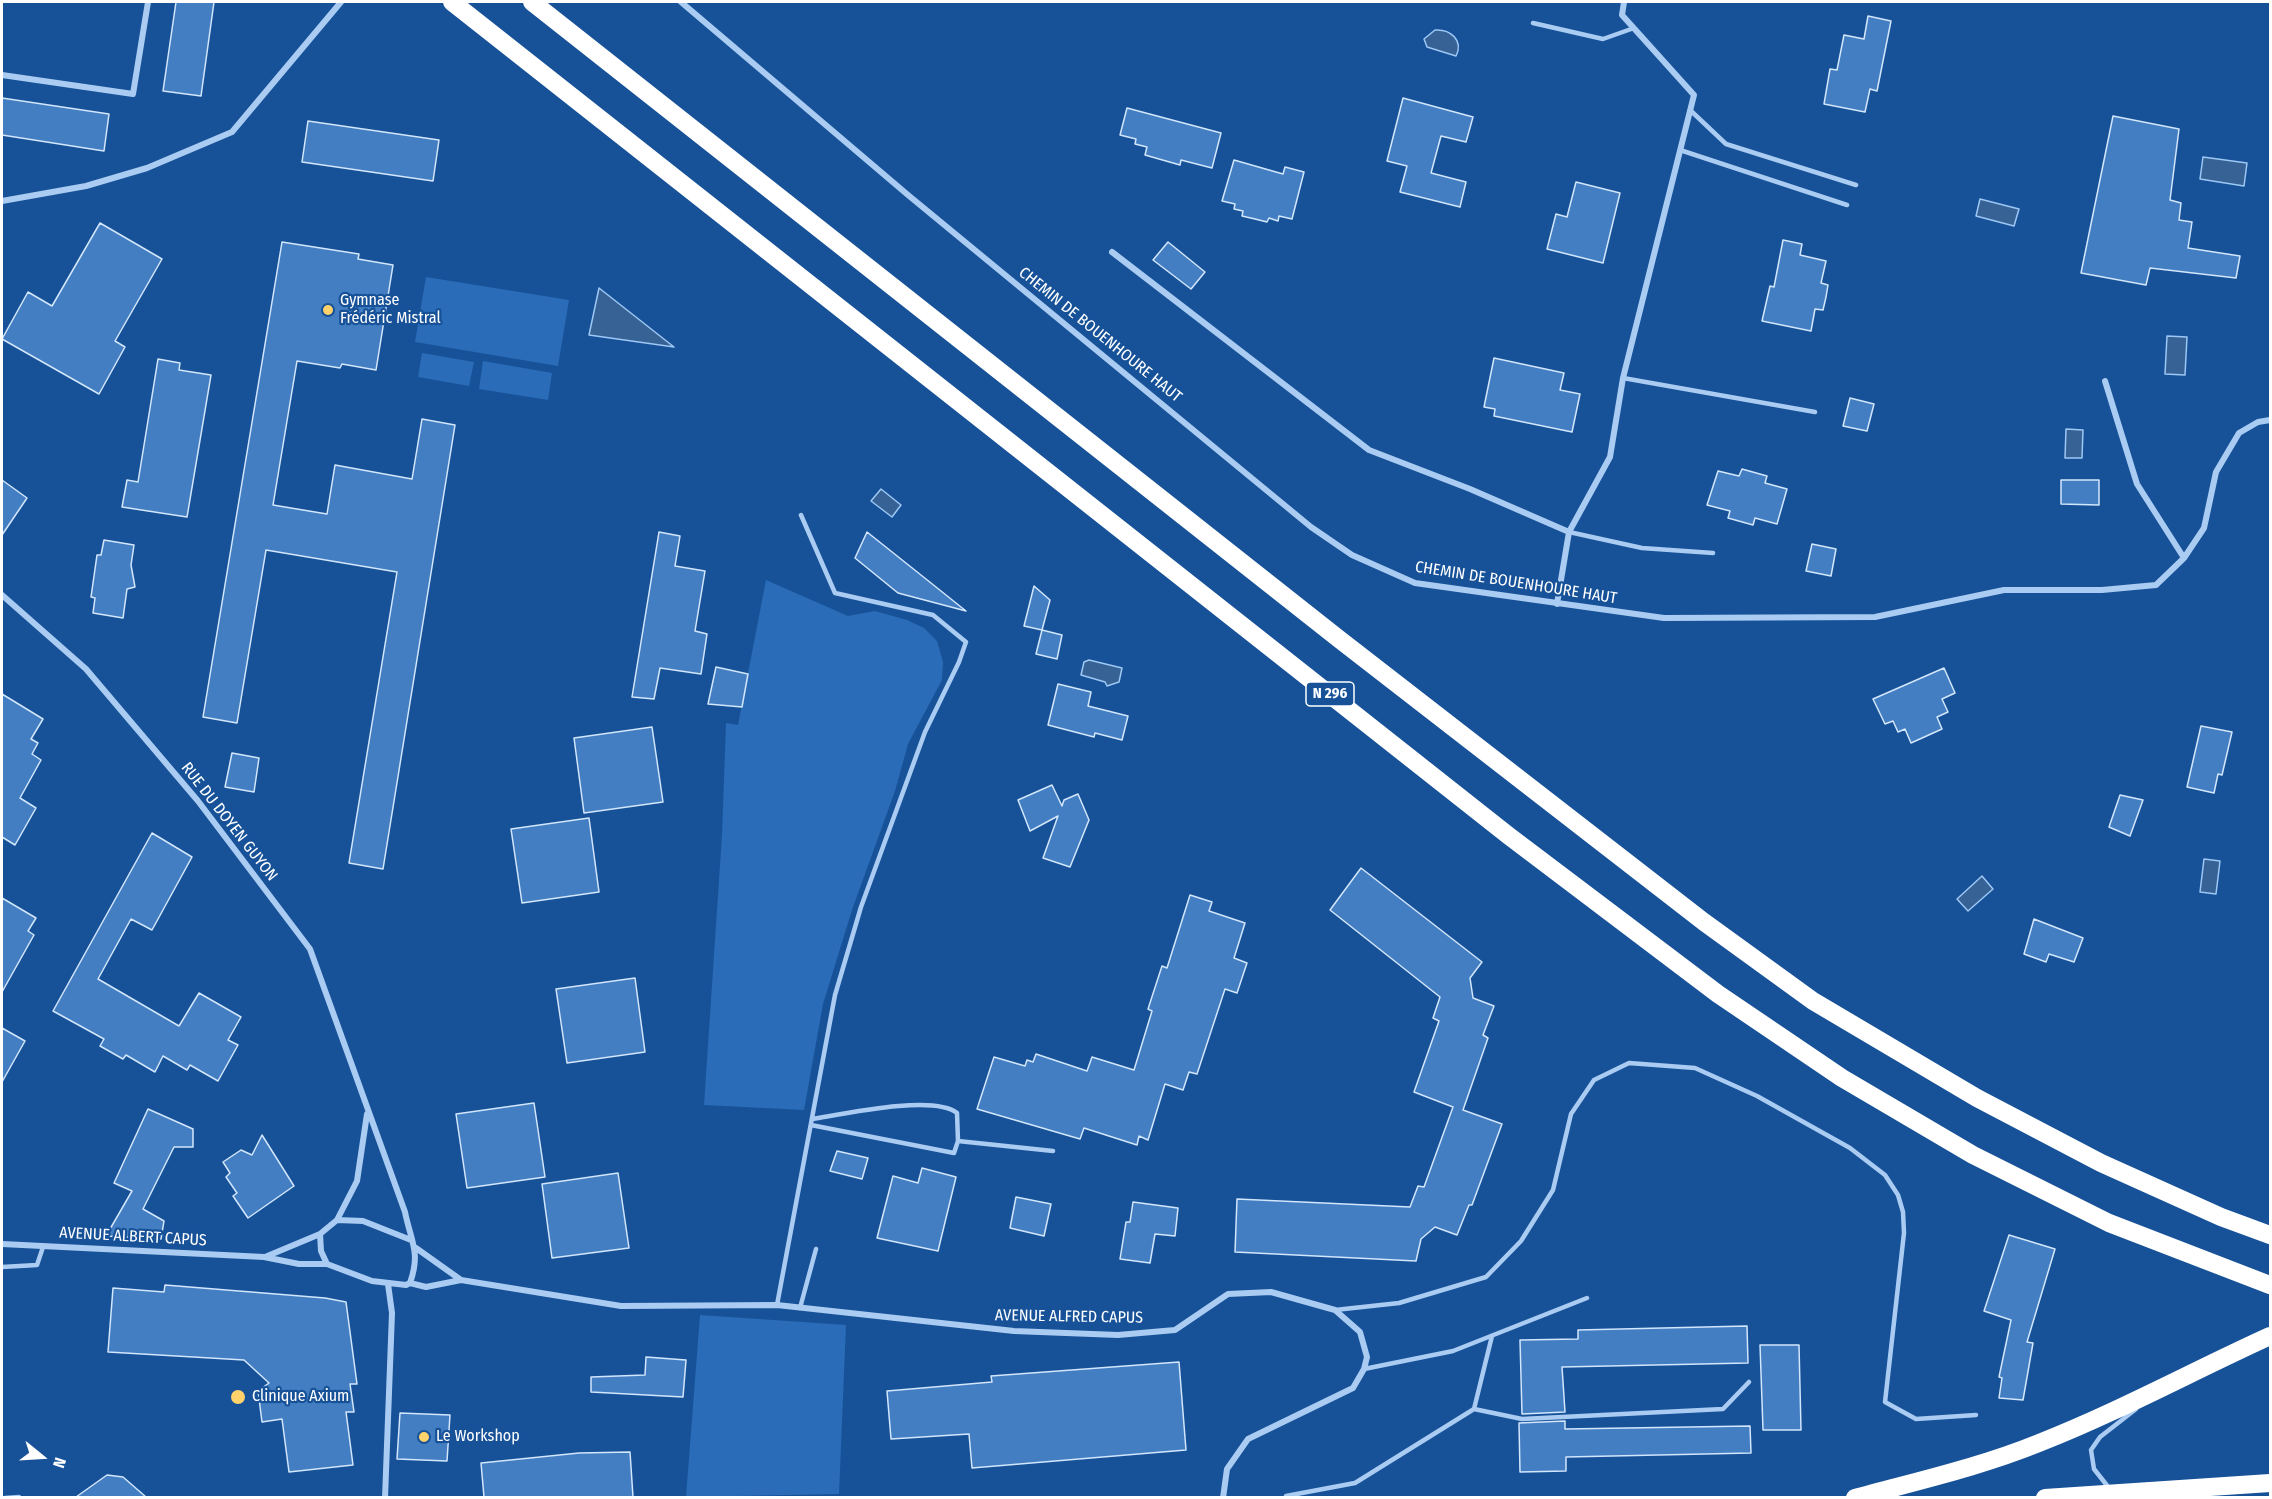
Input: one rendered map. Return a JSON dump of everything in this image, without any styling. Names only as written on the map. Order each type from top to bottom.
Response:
[{"type":"highway","name":"N 296","points":[[452,2],[1509,836],[1718,994],[1842,1078],[1973,1155],[2109,1223],[2271,1285]]},
{"type":"highway","points":[[532,2],[1349,646],[1704,922],[1813,1001],[1977,1098],[2091,1157],[2221,1217],[2271,1235]]},
{"type":"highway","points":[[1856,1497],[1947,1473],[2037,1444],[2162,1389],[2271,1336]]},
{"type":"highway","points":[[2045,1497],[2271,1484]]},
{"type":"street","points":[[2,75],[133,94],[148,2]]},
{"type":"street","points":[[2,201],[96,183],[147,168],[232,132],[341,2]]},
{"type":"street","name":"CHEMIN DE BOUENHOURE HAUT","points":[[681,2],[927,210],[1311,527],[1352,555],[1415,583],[1665,618],[1875,617],[2004,590],[2102,590],[2156,585],[2184,558],[2204,528],[2216,472],[2239,433],[2258,422],[2271,420]]},
{"type":"street","points":[[1557,604],[1569,532],[1610,457],[1623,378],[1694,95],[1622,15],[1624,2]]},
{"type":"street","points":[[1112,252],[1369,450],[1470,489],[1569,532]]},
{"type":"street","points":[[2106,381],[2137,484],[2184,558]]},
{"type":"street","name":"RUE DU DOYEN GUYON","points":[[2,595],[86,669],[198,801],[310,949],[405,1212],[411,1240],[416,1248]]},
{"type":"street","name":"RUE DU DOYEN GUYON","points":[[337,1220],[357,1182],[367,1110]]},
{"type":"street","points":[[337,1220],[363,1221],[411,1240]]},
{"type":"street","name":"AVENUE ALBERT CAPUS","points":[[264,1257],[320,1234],[337,1220]]},
{"type":"street","points":[[320,1234],[321,1251],[327,1264]]},
{"type":"street","name":"AVENUE ALBERT CAPUS","points":[[2,1244],[264,1257],[299,1264],[327,1264],[372,1281],[388,1284],[401,1286],[410,1283]]},
{"type":"street","points":[[416,1248],[460,1280]]},
{"type":"street","points":[[416,1248],[414,1271],[410,1283],[426,1287],[460,1280]]},
{"type":"street","name":"AVENUE ALFRED CAPUS","points":[[460,1280],[516,1291],[621,1306],[777,1305],[1014,1331],[1118,1335],[1175,1330],[1228,1294],[1271,1292],[1335,1310],[1360,1332],[1367,1357],[1364,1369]]},
{"type":"street","points":[[385,1497],[392,1313],[388,1284]]},
{"type":"street","points":[[1223,1497],[1227,1469],[1248,1438],[1353,1388],[1364,1369]]},
{"type":"lane","points":[[1533,23],[1603,39],[1634,28]]},
{"type":"lane","points":[[1690,110],[1726,144],[1856,185]]},
{"type":"lane","points":[[1680,150],[1847,205]]},
{"type":"lane","points":[[1623,378],[1815,412]]},
{"type":"lane","points":[[777,1305],[834,995],[861,907],[925,732],[959,662],[966,642],[933,615],[835,593],[801,515]]},
{"type":"lane","points":[[1569,532],[1642,548],[1713,553]]},
{"type":"lane","points":[[1335,1310],[1399,1303],[1486,1277],[1521,1241],[1553,1190],[1571,1114],[1594,1080],[1629,1063],[1695,1068],[1757,1096],[1850,1148],[1885,1175],[1898,1195],[1903,1212],[1904,1233],[1885,1402],[1916,1419],[1976,1415]]},
{"type":"lane","points":[[939,1105],[957,1113],[958,1141],[954,1154],[812,1122],[890,1107],[939,1105]]},
{"type":"lane","points":[[958,1141],[1053,1151]]},
{"type":"lane","points":[[2,1267],[37,1265],[43,1247]]},
{"type":"lane","points":[[800,1308],[816,1249]]},
{"type":"lane","points":[[1364,1369],[1453,1351],[1587,1298]]},
{"type":"lane","points":[[1474,1409],[1492,1336]]},
{"type":"lane","points":[[1286,1496],[1355,1483],[1474,1409],[1522,1419],[1723,1408],[1749,1382]]},
{"type":"lane","points":[[2114,1494],[2094,1469],[2091,1450],[2100,1437],[2162,1389]]},
{"type":"lane","points":[[5,1497],[19,1497]]},
{"type":"shaded area","points":[[1435,30],[1446,31],[1457,40],[1456,56],[1427,47],[1424,39]]},
{"type":"shaded area","points":[[2203,157],[2247,163],[2244,186],[2200,179]]},
{"type":"shaded area","points":[[1980,199],[2019,209],[2014,226],[1976,216]]},
{"type":"shaded area","points":[[426,277],[569,300],[558,366],[415,342]]},
{"type":"shaded area","points":[[599,288],[674,347],[589,335]]},
{"type":"shaded area","points":[[2167,336],[2187,337],[2185,375],[2165,374]]},
{"type":"shaded area","points":[[422,353],[474,362],[469,386],[418,377]]},
{"type":"shaded area","points":[[483,361],[552,373],[548,400],[479,389]]},
{"type":"shaded area","points":[[2066,429],[2083,430],[2082,458],[2065,458]]},
{"type":"shaded area","points":[[881,489],[901,505],[892,517],[871,501]]},
{"type":"shaded area","points":[[766,580],[848,616],[875,611],[907,620],[924,628],[937,641],[943,662],[942,680],[908,744],[895,791],[852,910],[823,1004],[804,1110],[704,1105],[722,835],[726,723],[738,725]]},
{"type":"shaded area","points":[[1089,660],[1122,668],[1119,682],[1107,686],[1105,682],[1081,675],[1084,662]]},
{"type":"shaded area","points":[[2204,859],[2220,861],[2216,894],[2200,892]]},
{"type":"shaded area","points":[[1982,876],[1993,889],[1968,911],[1957,899]]},
{"type":"shaded area","points":[[700,1315],[846,1325],[839,1494],[686,1497]]},
{"type":"building","points":[[176,2],[214,2],[201,96],[163,91]]},
{"type":"building","points":[[1868,16],[1891,21],[1877,91],[1870,89],[1865,112],[1824,104],[1830,69],[1837,70],[1844,35],[1864,39]]},
{"type":"building","points":[[2,98],[109,114],[104,151],[2,135]]},
{"type":"building","points":[[1403,98],[1473,117],[1466,142],[1441,136],[1431,173],[1466,182],[1460,207],[1400,192],[1407,166],[1387,161]]},
{"type":"building","points":[[1127,108],[1221,133],[1212,168],[1181,160],[1180,165],[1145,155],[1147,147],[1135,144],[1136,139],[1120,135]]},
{"type":"building","points":[[2113,116],[2179,129],[2170,200],[2181,203],[2179,220],[2192,222],[2188,248],[2240,256],[2236,278],[2150,268],[2146,285],[2081,273]]},
{"type":"building","points":[[308,121],[439,140],[433,181],[302,162]]},
{"type":"building","points":[[1234,160],[1283,174],[1285,167],[1304,172],[1292,219],[1279,216],[1278,221],[1269,218],[1267,222],[1242,216],[1243,211],[1234,209],[1235,204],[1222,201]]},
{"type":"building","points":[[1576,182],[1620,193],[1603,263],[1547,249],[1556,214],[1567,217]]},
{"type":"building","points":[[100,223],[162,259],[115,341],[125,347],[99,394],[2,339],[28,292],[52,306]]},
{"type":"building","points":[[1783,240],[1802,244],[1800,255],[1826,261],[1821,283],[1828,285],[1826,297],[1823,310],[1815,309],[1811,331],[1762,321],[1770,286],[1774,287]]},
{"type":"building","points":[[282,242],[359,254],[358,259],[393,265],[376,370],[342,364],[340,368],[297,361],[273,505],[327,514],[335,465],[412,479],[422,419],[455,425],[383,869],[349,863],[397,572],[266,550],[237,723],[203,717]]},
{"type":"building","points":[[1168,242],[1205,272],[1191,289],[1153,260]]},
{"type":"building","points":[[1494,358],[1564,373],[1560,390],[1580,394],[1572,432],[1494,416],[1495,409],[1484,407]]},
{"type":"building","points":[[158,359],[180,363],[179,370],[211,375],[187,517],[122,507],[127,480],[138,482]]},
{"type":"building","points":[[1850,398],[1874,404],[1867,431],[1843,426]]},
{"type":"building","points":[[1742,469],[1767,476],[1765,483],[1787,489],[1777,524],[1755,518],[1753,525],[1728,518],[1730,511],[1707,505],[1718,471],[1739,476]]},
{"type":"building","points":[[2,480],[27,498],[2,535]]},
{"type":"building","points":[[2061,480],[2099,480],[2099,505],[2061,504]]},
{"type":"building","points":[[659,532],[680,536],[675,566],[705,571],[695,631],[707,634],[701,674],[660,668],[654,699],[632,697]]},
{"type":"building","points":[[867,532],[966,611],[898,593],[855,558]]},
{"type":"building","points":[[104,540],[134,545],[131,565],[135,587],[127,589],[123,618],[93,613],[95,598],[91,597],[97,555],[101,555]]},
{"type":"building","points":[[1812,544],[1836,549],[1831,576],[1806,571]]},
{"type":"building","points":[[1034,586],[1050,600],[1042,630],[1024,626]]},
{"type":"building","points":[[1042,630],[1062,635],[1057,659],[1036,654]]},
{"type":"building","points":[[716,667],[748,674],[742,707],[708,704]]},
{"type":"building","points":[[1944,668],[1955,693],[1942,699],[1948,712],[1937,717],[1942,729],[1911,743],[1905,729],[1898,732],[1893,721],[1885,724],[1873,699]]},
{"type":"building","points":[[1058,684],[1091,692],[1088,706],[1128,716],[1122,740],[1095,733],[1094,737],[1048,725]]},
{"type":"building","points":[[2,694],[43,719],[31,739],[38,743],[32,754],[41,760],[20,798],[36,808],[15,845],[2,837]]},
{"type":"building","points":[[2201,726],[2232,732],[2222,775],[2218,774],[2214,793],[2187,787]]},
{"type":"building","points":[[652,727],[663,802],[584,813],[574,738]]},
{"type":"building","points":[[232,753],[259,758],[254,792],[225,787]]},
{"type":"building","points":[[1052,785],[1062,806],[1064,800],[1078,794],[1089,820],[1070,867],[1043,858],[1058,816],[1030,831],[1018,800]]},
{"type":"building","points":[[2120,795],[2143,800],[2130,836],[2109,827]]},
{"type":"building","points":[[589,818],[599,892],[522,903],[511,829]]},
{"type":"building","points":[[152,833],[192,857],[152,930],[131,919],[98,979],[179,1026],[199,993],[241,1017],[228,1040],[238,1045],[218,1081],[190,1065],[187,1070],[163,1056],[155,1072],[126,1055],[123,1059],[100,1046],[104,1039],[53,1011]]},
{"type":"building","points":[[1361,868],[1482,962],[1470,978],[1473,998],[1494,1006],[1483,1035],[1488,1038],[1463,1110],[1502,1124],[1472,1205],[1469,1205],[1457,1235],[1435,1227],[1421,1239],[1416,1261],[1235,1252],[1237,1199],[1410,1207],[1418,1186],[1424,1187],[1453,1107],[1414,1092],[1439,1021],[1433,1018],[1440,997],[1330,910]]},
{"type":"building","points":[[1190,895],[1212,902],[1209,911],[1245,923],[1234,958],[1247,963],[1237,993],[1225,989],[1197,1074],[1189,1072],[1183,1090],[1165,1084],[1148,1140],[1139,1136],[1137,1145],[1084,1128],[1080,1139],[977,1109],[994,1057],[1025,1066],[1027,1060],[1033,1062],[1036,1054],[1087,1071],[1092,1057],[1134,1070],[1152,1011],[1148,1009],[1162,966],[1167,968]]},
{"type":"building","points":[[2,898],[36,918],[28,931],[34,935],[2,992]]},
{"type":"building","points":[[2034,919],[2083,938],[2074,962],[2049,954],[2046,962],[2024,954]]},
{"type":"building","points":[[635,978],[645,1052],[567,1063],[556,989]]},
{"type":"building","points":[[2,1028],[25,1041],[2,1082]]},
{"type":"building","points":[[534,1103],[545,1177],[467,1188],[456,1114]]},
{"type":"building","points":[[148,1109],[193,1129],[193,1147],[174,1147],[143,1209],[164,1221],[161,1239],[106,1236],[132,1191],[114,1183]]},
{"type":"building","points":[[262,1135],[294,1186],[248,1218],[233,1196],[237,1193],[226,1177],[230,1173],[223,1162],[241,1150],[252,1155]]},
{"type":"building","points":[[837,1151],[868,1158],[862,1179],[830,1171]]},
{"type":"building","points":[[922,1168],[956,1177],[938,1251],[877,1238],[893,1176],[918,1183]]},
{"type":"building","points":[[618,1173],[629,1248],[552,1258],[542,1184]]},
{"type":"building","points":[[1016,1197],[1051,1204],[1044,1236],[1010,1228]]},
{"type":"building","points":[[1133,1202],[1178,1208],[1175,1236],[1155,1234],[1150,1263],[1120,1259],[1126,1222],[1130,1222]]},
{"type":"building","points":[[2009,1235],[2055,1249],[2027,1342],[2033,1343],[2023,1400],[1999,1398],[2002,1378],[1999,1377],[2011,1320],[1984,1311]]},
{"type":"building","points":[[165,1285],[325,1298],[346,1302],[357,1384],[350,1384],[354,1412],[346,1412],[353,1465],[289,1472],[282,1419],[262,1422],[258,1391],[269,1383],[244,1360],[108,1352],[113,1288],[164,1292]]},
{"type":"building","points":[[1747,1326],[1748,1363],[1562,1367],[1565,1412],[1522,1414],[1520,1340],[1578,1339],[1578,1330]]},
{"type":"building","points":[[1760,1345],[1799,1345],[1801,1430],[1763,1430]]},
{"type":"building","points":[[646,1357],[686,1360],[683,1397],[591,1392],[591,1377],[645,1375]]},
{"type":"building","points":[[1179,1362],[1186,1450],[972,1468],[969,1434],[891,1439],[887,1391],[992,1382],[991,1376]]},
{"type":"building","name":"Le Workshop","points":[[400,1413],[450,1415],[447,1461],[397,1459]]},
{"type":"building","points":[[1565,1421],[1565,1429],[1750,1426],[1751,1453],[1566,1457],[1566,1471],[1520,1472],[1519,1423]]},
{"type":"building","points":[[630,1452],[633,1497],[484,1497],[481,1463],[579,1453]]},
{"type":"building","points":[[107,1475],[123,1477],[146,1497],[76,1497]]},
{"type":"place","name":"Gymnase Frédéric Mistral","points":[[328,310]]},
{"type":"place","name":"Clinique Axium","points":[[238,1397]]},
{"type":"place","name":"Le Workshop","points":[[424,1437]]}]
